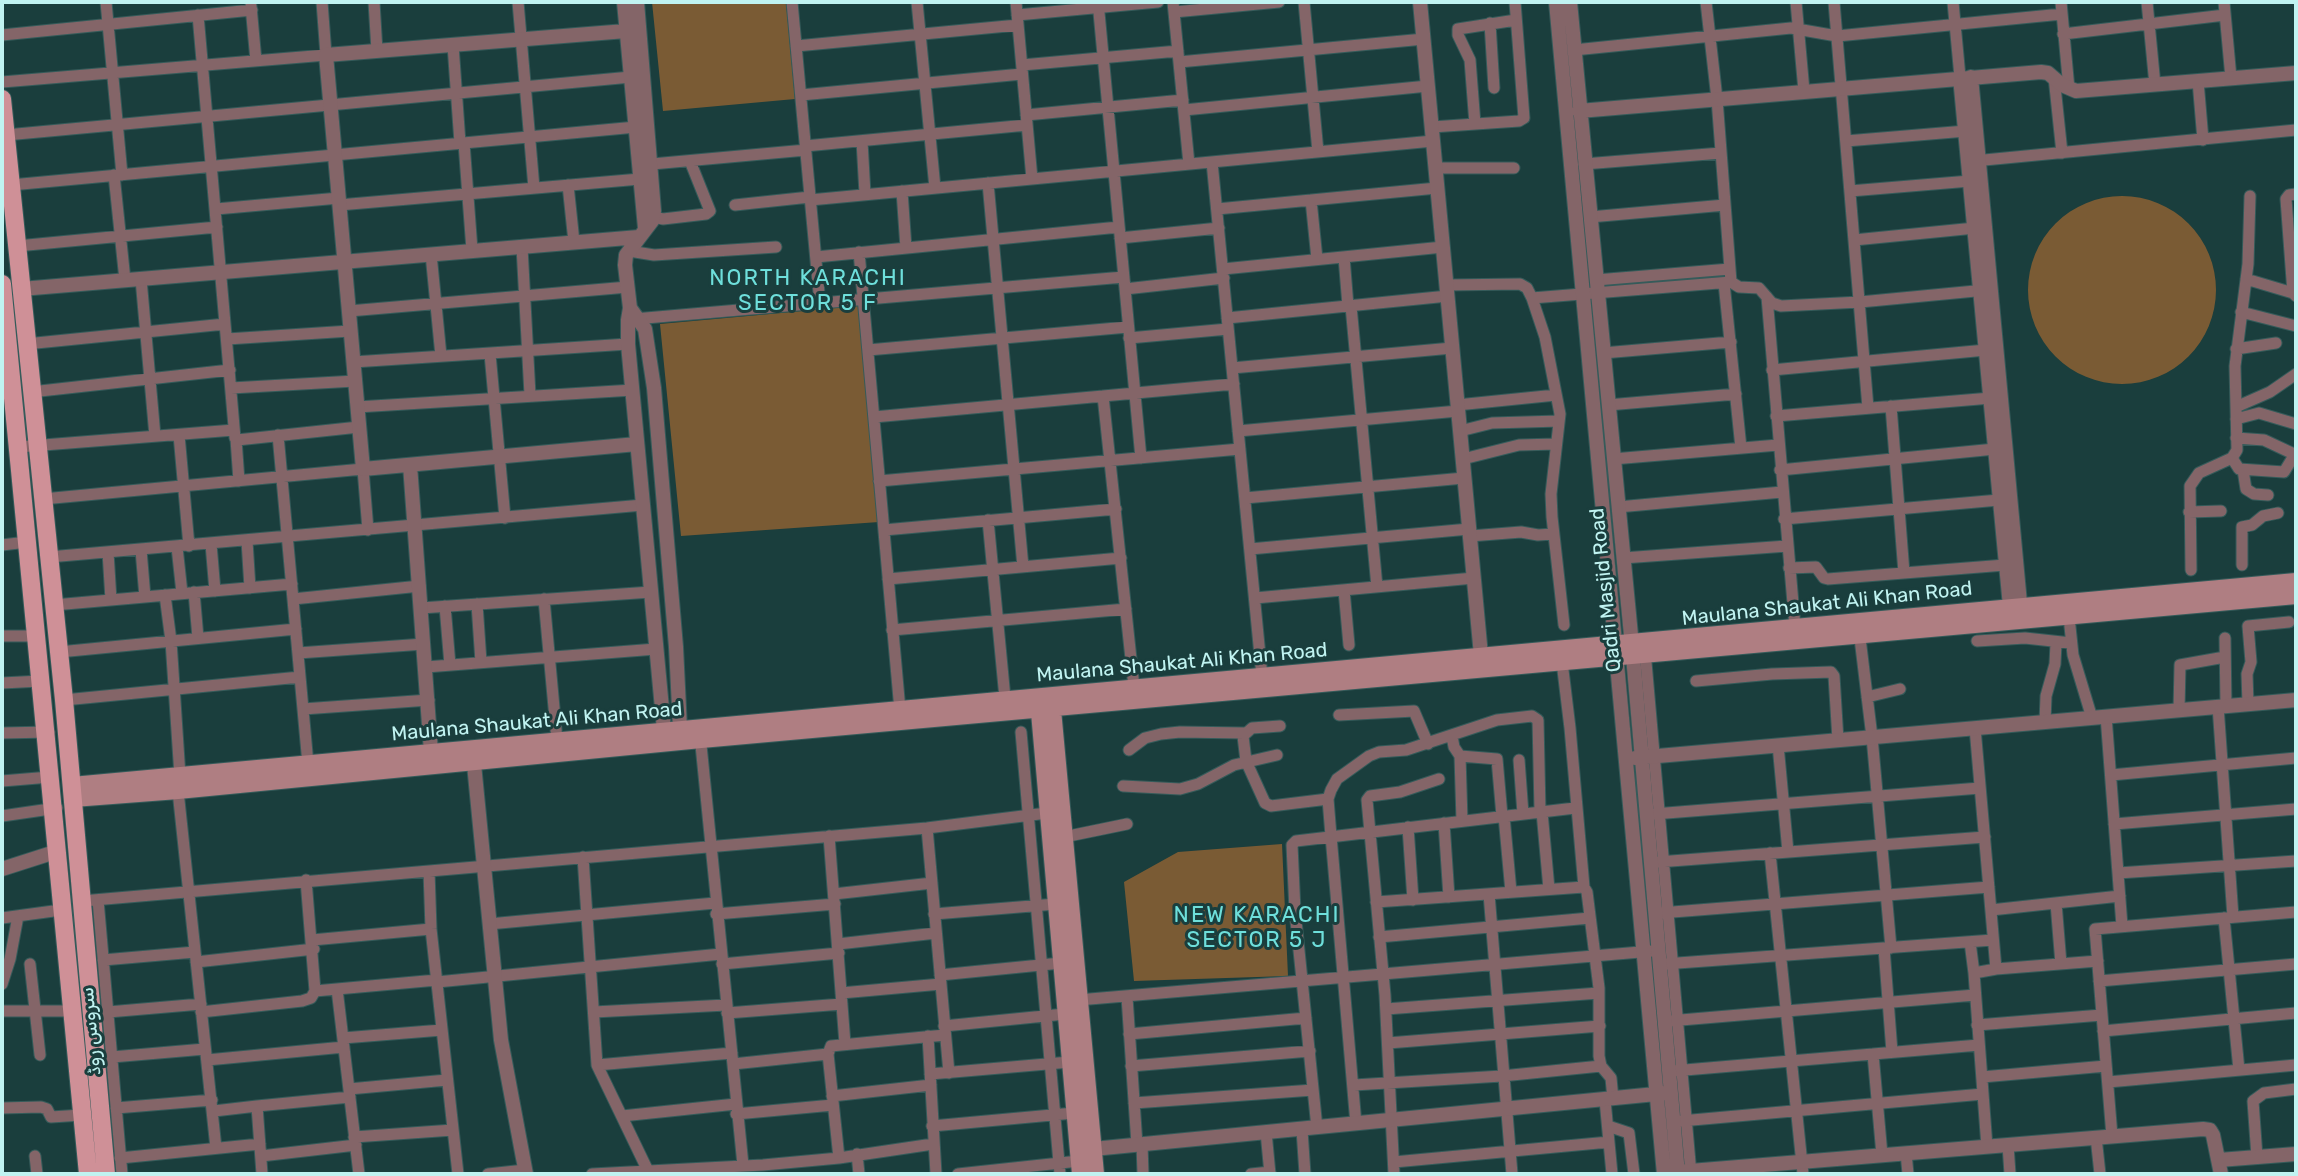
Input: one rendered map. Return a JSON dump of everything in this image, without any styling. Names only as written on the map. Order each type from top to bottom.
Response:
[{"type":"main road","points":[[2,99],[26,344],[15,393]]},
{"type":"main road","points":[[2,284],[15,393],[43,499],[73,796],[90,901],[82,1115],[88,1174]]},
{"type":"main road","points":[[27,446],[27,542],[61,910],[86,1015],[106,1174]]},
{"type":"main road","name":"Maulana Shaukat Ali Khan Road","points":[[73,796],[700,733],[2016,614],[2296,581]]},
{"type":"main road","name":"Maulana Shaukat Ali Khan Road","points":[[2016,614],[2069,617],[2296,596]]},
{"type":"main road","name":"Maulana Shaukat Ali Khan Road","points":[[179,784],[308,764],[431,752],[473,756],[557,740],[672,729],[700,733],[1005,698],[1045,702],[1134,687],[1262,676],[1481,663],[1562,662],[1631,649],[1795,627],[1858,628]]},
{"type":"main road","points":[[1045,702],[1047,813],[1079,1167]]},
{"type":"main road","points":[[1045,702],[1064,837],[1096,1174]]},
{"type":"street","points":[[106,2],[117,124],[125,280]]},
{"type":"street","points":[[322,2],[368,530]]},
{"type":"street","points":[[374,2],[377,51]]},
{"type":"street","points":[[518,2],[534,188]]},
{"type":"street","points":[[624,2],[646,227]]},
{"type":"street","points":[[637,2],[652,164],[646,227],[629,251],[625,265],[633,315],[628,344],[656,649],[672,729]]},
{"type":"street","points":[[792,2],[820,304]]},
{"type":"street","points":[[917,2],[935,188]]},
{"type":"street","points":[[1016,2],[1032,179]]},
{"type":"street","points":[[796,46],[920,34],[1098,5],[1158,2]]},
{"type":"street","points":[[1189,164],[1174,7],[1279,2]]},
{"type":"street","points":[[1304,2],[1318,152]]},
{"type":"street","points":[[1420,2],[1481,663]]},
{"type":"street","points":[[735,205],[1318,152],[1475,124],[1519,121],[1524,118],[1515,2]]},
{"type":"street","name":"Qadri Masjid Road","points":[[1556,2],[1592,289],[1631,649]]},
{"type":"street","name":"Qadri Masjid Road","points":[[1570,2],[1590,217],[1592,289],[1603,353],[1658,957],[1664,1093],[1681,1173]]},
{"type":"street","points":[[1706,2],[1717,99],[1730,269],[1727,283],[1731,342],[1741,448]]},
{"type":"street","points":[[1796,2],[1804,91]]},
{"type":"street","points":[[1834,2],[1868,408]]},
{"type":"street","points":[[1953,2],[1966,77],[2016,614]]},
{"type":"street","points":[[2147,2],[2155,85]]},
{"type":"street","points":[[2224,2],[2231,78]]},
{"type":"street","points":[[1098,5],[1141,458]]},
{"type":"street","points":[[2,35],[198,15],[251,6],[256,61]]},
{"type":"street","points":[[1574,50],[1798,27],[1837,36],[1956,24],[2061,8],[2069,89]]},
{"type":"street","points":[[198,15],[239,481]]},
{"type":"street","points":[[2063,34],[2225,15]]},
{"type":"street","points":[[1475,124],[1470,60],[1458,31],[1461,27],[1516,20]]},
{"type":"street","points":[[1490,23],[1494,88]]},
{"type":"street","points":[[2,82],[626,31]]},
{"type":"street","points":[[801,95],[925,83],[1103,58],[1308,50],[1424,39]]},
{"type":"street","points":[[453,45],[472,250]]},
{"type":"street","points":[[1579,111],[2041,72],[2076,91],[2296,73]]},
{"type":"street","points":[[6,135],[631,77]]},
{"type":"street","points":[[1966,77],[1966,131],[1974,161],[1970,181],[1986,290],[1986,350],[2005,565],[2016,614]]},
{"type":"street","points":[[2054,77],[2062,153]]},
{"type":"street","points":[[2198,81],[2203,140]]},
{"type":"street","points":[[652,164],[930,134],[1108,107],[1313,97],[1428,86]]},
{"type":"street","points":[[11,185],[636,127]]},
{"type":"street","points":[[1974,161],[2296,130]]},
{"type":"street","points":[[1846,141],[1966,131]]},
{"type":"street","points":[[862,141],[865,194]]},
{"type":"street","points":[[1584,164],[1721,153]]},
{"type":"street","points":[[21,289],[574,242],[646,227],[663,219],[706,214],[710,211],[690,161]]},
{"type":"street","points":[[1212,162],[1262,676]]},
{"type":"street","points":[[1436,168],[1514,168]]},
{"type":"street","points":[[216,209],[468,194],[640,179]]},
{"type":"street","points":[[1850,191],[1970,181]]},
{"type":"street","points":[[988,183],[1023,567]]},
{"type":"street","points":[[568,185],[574,242]]},
{"type":"street","points":[[1217,209],[1437,188]]},
{"type":"street","points":[[902,191],[906,248]]},
{"type":"street","points":[[2246,279],[2295,294],[2286,199],[2296,194]]},
{"type":"street","points":[[2191,570],[2190,486],[2194,478],[2232,458],[2237,450],[2236,349],[2246,279],[2250,196]]},
{"type":"street","points":[[1311,200],[1317,259]]},
{"type":"street","points":[[1590,217],[1725,205]]},
{"type":"street","points":[[17,246],[217,227]]},
{"type":"street","points":[[816,257],[993,239],[1219,228]]},
{"type":"street","points":[[1854,240],[1975,228]]},
{"type":"street","points":[[522,247],[530,395]]},
{"type":"street","points":[[629,251],[654,255],[776,247]]},
{"type":"street","points":[[633,315],[820,304],[997,288],[1124,283],[1443,247]]},
{"type":"street","points":[[859,252],[900,710]]},
{"type":"street","points":[[431,254],[441,356]]},
{"type":"street","points":[[1344,257],[1377,587]]},
{"type":"street","points":[[1532,298],[1730,269]]},
{"type":"street","points":[[141,279],[155,436]]},
{"type":"street","points":[[1592,289],[1727,283],[1759,288],[1772,303],[1781,306],[1986,290]]},
{"type":"street","points":[[868,350],[1228,323],[1447,291],[1520,284],[1527,288],[1532,298],[1545,337],[1556,395],[1559,421],[1551,494],[1564,625]]},
{"type":"street","points":[[349,311],[628,287]]},
{"type":"street","points":[[1767,297],[1795,627]]},
{"type":"street","points":[[2241,312],[2296,326]]},
{"type":"street","points":[[633,315],[645,329],[654,388],[665,529],[672,729]]},
{"type":"street","points":[[26,344],[225,324]]},
{"type":"street","points":[[227,339],[350,331]]},
{"type":"street","points":[[1603,353],[1731,342]]},
{"type":"street","points":[[2236,349],[2276,343]]},
{"type":"street","points":[[353,362],[628,344]]},
{"type":"street","points":[[1232,368],[1452,348]]},
{"type":"street","points":[[1772,370],[1986,350]]},
{"type":"street","points":[[490,354],[505,518]]},
{"type":"street","points":[[15,393],[230,370]]},
{"type":"street","points":[[2236,413],[2296,374]]},
{"type":"street","points":[[231,388],[355,381]]},
{"type":"street","points":[[874,417],[1234,384]]},
{"type":"street","points":[[357,407],[633,390]]},
{"type":"street","points":[[1608,405],[1736,394]]},
{"type":"street","points":[[1238,431],[1362,420],[1556,395]]},
{"type":"street","points":[[1103,396],[1134,687]]},
{"type":"street","points":[[1776,416],[1991,398]]},
{"type":"street","points":[[1891,406],[1904,573]]},
{"type":"street","points":[[2236,413],[2259,413],[2296,424]]},
{"type":"street","points":[[1460,431],[1492,423],[1559,421]]},
{"type":"street","points":[[27,446],[155,436],[278,435],[359,427]]},
{"type":"street","points":[[179,435],[184,486],[183,546],[188,593],[198,638]]},
{"type":"street","points":[[278,435],[308,764]]},
{"type":"street","points":[[2232,458],[2237,468],[2243,470],[2284,472],[2295,454],[2264,440],[2236,438]]},
{"type":"street","points":[[43,499],[637,444]]},
{"type":"street","points":[[1463,459],[1519,445],[1556,444]]},
{"type":"street","points":[[1613,459],[1778,445]]},
{"type":"street","points":[[879,481],[1240,449]]},
{"type":"street","points":[[1780,470],[1995,449]]},
{"type":"street","points":[[410,465],[431,752]]},
{"type":"street","points":[[2243,470],[2248,491],[2268,495]]},
{"type":"street","points":[[1245,498],[1464,478]]},
{"type":"street","points":[[1618,507],[1782,492]]},
{"type":"street","points":[[1784,519],[1999,500]]},
{"type":"street","points":[[49,557],[643,505]]},
{"type":"street","points":[[884,530],[1116,509]]},
{"type":"street","points":[[2189,512],[2221,511]]},
{"type":"street","points":[[2242,565],[2242,527],[2252,525],[2263,516],[2278,513]]},
{"type":"street","points":[[988,520],[1005,698]]},
{"type":"street","points":[[646,530],[665,529]]},
{"type":"street","points":[[1250,549],[1372,537],[1469,532],[1553,534]]},
{"type":"street","points":[[247,541],[250,588]]},
{"type":"street","points":[[2,545],[27,542]]},
{"type":"street","points":[[211,544],[215,591]]},
{"type":"street","points":[[1623,558],[1787,546]]},
{"type":"street","points":[[141,550],[145,597]]},
{"type":"street","points":[[108,552],[111,600]]},
{"type":"street","points":[[888,579],[1121,558]]},
{"type":"street","points":[[1789,568],[1816,567],[1828,579],[2005,565]]},
{"type":"street","points":[[1255,598],[1474,578]]},
{"type":"street","points":[[54,605],[292,584]]},
{"type":"street","points":[[293,599],[420,586]]},
{"type":"street","points":[[1344,590],[1349,645]]},
{"type":"street","points":[[421,608],[651,592]]},
{"type":"street","points":[[165,595],[171,641],[188,892],[216,1148]]},
{"type":"street","points":[[544,599],[557,740]]},
{"type":"street","points":[[477,604],[481,662]]},
{"type":"street","points":[[445,606],[450,665]]},
{"type":"street","points":[[892,630],[1126,609]]},
{"type":"street","points":[[2069,617],[2071,643],[2099,717],[2111,775],[2122,926]]},
{"type":"street","points":[[2248,704],[2247,674],[2251,662],[2248,626],[2289,622]]},
{"type":"street","points":[[1858,628],[1882,845],[1892,1052]]},
{"type":"street","points":[[59,652],[296,629]]},
{"type":"street","points":[[2,636],[36,636]]},
{"type":"street","points":[[1977,641],[2025,638],[2071,643]]},
{"type":"street","points":[[2225,638],[2222,765],[2229,865],[2229,970],[2239,1070]]},
{"type":"street","points":[[2045,722],[2046,696],[2055,664],[2056,643]]},
{"type":"street","points":[[298,653],[424,644]]},
{"type":"street","points":[[426,667],[656,649]]},
{"type":"street","points":[[2179,710],[2180,665],[2225,657]]},
{"type":"street","points":[[1562,662],[1575,808],[1599,993],[1601,1066],[1610,1075],[1608,1126],[1612,1174]]},
{"type":"street","points":[[1696,681],[1831,672],[1834,676],[1838,740]]},
{"type":"street","points":[[64,700],[300,677]]},
{"type":"street","points":[[2,683],[41,681]]},
{"type":"street","points":[[1867,697],[1900,689]]},
{"type":"street","points":[[303,709],[429,700]]},
{"type":"street","points":[[1640,758],[2296,700]]},
{"type":"street","points":[[1339,715],[1414,711],[1428,744]]},
{"type":"street","points":[[1356,1124],[1328,799],[1337,779],[1369,756],[1428,744],[1497,720],[1536,717],[1549,889]]},
{"type":"street","points":[[1129,750],[1145,738],[1161,734],[1244,733],[1252,728],[1280,726]]},
{"type":"street","points":[[1975,728],[1996,969]]},
{"type":"street","points":[[2,733],[67,731]]},
{"type":"street","points":[[1021,732],[1060,1168]]},
{"type":"street","points":[[700,733],[743,1165]]},
{"type":"street","points":[[1244,733],[1246,761],[1268,805],[1328,799]]},
{"type":"street","points":[[1452,736],[1460,756],[1462,821]]},
{"type":"street","points":[[1778,745],[1788,852]]},
{"type":"street","points":[[1123,786],[1180,789],[1198,784],[1226,768],[1277,755]]},
{"type":"street","points":[[473,756],[501,1040],[525,1172],[488,1174]]},
{"type":"street","points":[[1460,756],[1497,759],[1511,892]]},
{"type":"street","name":"Qadri Masjid Road","points":[[1640,758],[1652,814],[1661,913],[1658,957],[1675,1070],[1664,1093]]},
{"type":"street","points":[[2111,775],[2296,758]]},
{"type":"street","points":[[1519,760],[1523,814]]},
{"type":"street","points":[[2,781],[50,777]]},
{"type":"street","points":[[1439,779],[1400,792],[1368,797],[1386,1009],[1394,1168],[1509,1151],[1609,1142]]},
{"type":"street","points":[[1652,814],[1980,788]]},
{"type":"street","points":[[2,816],[52,809],[73,796]]},
{"type":"street","points":[[1305,1174],[1313,1090],[1295,911],[1292,845],[1296,841],[1331,836],[1575,808]]},
{"type":"street","points":[[2114,824],[2296,809]]},
{"type":"street","points":[[90,901],[927,828],[1047,813]]},
{"type":"street","points":[[1444,823],[1449,897]]},
{"type":"street","points":[[1064,837],[1127,824]]},
{"type":"street","points":[[1408,827],[1413,900]]},
{"type":"street","points":[[927,828],[949,1073]]},
{"type":"street","points":[[829,836],[845,1044]]},
{"type":"street","points":[[1657,862],[1985,837]]},
{"type":"street","points":[[2,869],[55,852]]},
{"type":"street","points":[[1770,853],[1802,1168]]},
{"type":"street","points":[[583,857],[597,1065],[649,1172]]},
{"type":"street","points":[[2118,873],[2296,861]]},
{"type":"street","points":[[429,871],[431,929],[458,1174]]},
{"type":"street","points":[[2,1011],[86,1015],[311,998],[315,991],[306,880]]},
{"type":"street","points":[[489,924],[835,899],[932,883]]},
{"type":"street","points":[[1376,902],[1584,887]]},
{"type":"street","points":[[1661,913],[1989,887]]},
{"type":"street","points":[[1489,894],[1512,1174]]},
{"type":"street","points":[[1991,910],[2120,896]]},
{"type":"street","name":"سروس روڈ","points":[[90,901],[103,960],[86,1015],[112,1057],[122,1174]]},
{"type":"street","points":[[2056,903],[2061,964]]},
{"type":"street","points":[[934,914],[1056,904]]},
{"type":"street","points":[[2,918],[61,910]]},
{"type":"street","points":[[2112,1136],[2095,929],[2296,912]]},
{"type":"street","points":[[2,984],[18,916]]},
{"type":"street","points":[[1379,937],[1590,918]]},
{"type":"street","points":[[103,960],[196,957],[431,929]]},
{"type":"street","points":[[315,991],[838,949],[936,933]]},
{"type":"street","points":[[1078,1000],[1593,955],[1781,956],[1993,940]]},
{"type":"street","points":[[1970,942],[1987,1147]]},
{"type":"street","points":[[1974,973],[2098,961]]},
{"type":"street","points":[[594,1012],[727,1009],[842,998],[1061,963]]},
{"type":"street","points":[[30,964],[40,1055]]},
{"type":"street","points":[[2099,981],[2296,964]]},
{"type":"street","points":[[337,989],[359,1174]]},
{"type":"street","points":[[1386,1009],[1599,993]]},
{"type":"street","points":[[1670,1021],[1975,995]]},
{"type":"street","points":[[1127,997],[1134,1103],[1143,1174]]},
{"type":"street","points":[[2103,1031],[2296,1013]]},
{"type":"street","points":[[839,1158],[828,1054],[835,1044],[928,1036],[945,1030],[1065,1014]]},
{"type":"street","points":[[1977,1025],[2102,1015]]},
{"type":"street","points":[[1129,1034],[1306,1018]]},
{"type":"street","points":[[1388,1043],[1600,1026]]},
{"type":"street","points":[[112,1057],[206,1054],[442,1030]]},
{"type":"street","points":[[928,1036],[936,1174]]},
{"type":"street","points":[[1979,1045],[1675,1070],[1680,1121],[1983,1094]]},
{"type":"street","points":[[1131,1066],[1310,1051]]},
{"type":"street","points":[[597,1065],[828,1054]]},
{"type":"street","points":[[1873,1054],[1882,1155]]},
{"type":"street","points":[[622,1116],[833,1100],[949,1073],[1070,1062]]},
{"type":"street","points":[[2108,1082],[2296,1065]]},
{"type":"street","points":[[1354,1085],[1601,1066]]},
{"type":"street","points":[[1982,1077],[2106,1066]]},
{"type":"street","points":[[116,1108],[257,1106],[447,1080]]},
{"type":"street","points":[[2257,1157],[2253,1101],[2264,1093],[2296,1089]]},
{"type":"street","points":[[1134,1103],[1313,1090]]},
{"type":"street","points":[[1093,1149],[1664,1093]]},
{"type":"street","name":"Qadri Masjid Road","points":[[1664,1093],[1680,1121],[1681,1173]]},
{"type":"street","points":[[257,1106],[262,1174]]},
{"type":"street","points":[[2,1108],[41,1107],[47,1109],[51,1117],[82,1115]]},
{"type":"street","points":[[932,1126],[1074,1113]]},
{"type":"street","points":[[1608,1126],[1629,1133],[1634,1174]]},
{"type":"street","points":[[120,1158],[216,1148],[260,1150],[453,1130]]},
{"type":"street","points":[[1681,1173],[1802,1168],[1882,1155],[2210,1130],[2220,1167],[2257,1157],[2296,1154]]},
{"type":"street","points":[[1251,1174],[1270,1173],[1266,1132]]},
{"type":"street","points":[[2096,1137],[2100,1174]]},
{"type":"street","points":[[592,1174],[743,1165],[763,1170],[933,1144]]},
{"type":"street","points":[[2008,1145],[2010,1174]]},
{"type":"street","points":[[1906,1153],[1908,1174]]},
{"type":"street","points":[[857,1154],[859,1174]]},
{"type":"street","points":[[35,1156],[37,1174]]},
{"type":"street","points":[[958,1174],[1079,1167]]},
{"type":"shaded area","points":[[652,2],[786,2],[795,99],[663,111]]},
{"type":"shaded area","points":[[2122,196],[2140,197],[2158,203],[2189,223],[2209,254],[2215,272],[2215,308],[2209,326],[2189,357],[2158,377],[2140,383],[2122,384],[2104,383],[2086,377],[2055,357],[2035,326],[2029,308],[2028,290],[2029,272],[2035,254],[2055,223],[2086,203],[2104,197]]},
{"type":"shaded area","points":[[858,306],[879,522],[681,536],[660,324]]},
{"type":"shaded area","points":[[1282,844],[1288,976],[1134,981],[1124,882],[1178,852]]},
{"type":"district","name":"NORTH KARACHI SECTOR 5 F","points":[[808,292]]},
{"type":"district","name":"NEW KARACHI SECTOR 5 J","points":[[1257,928]]}]
